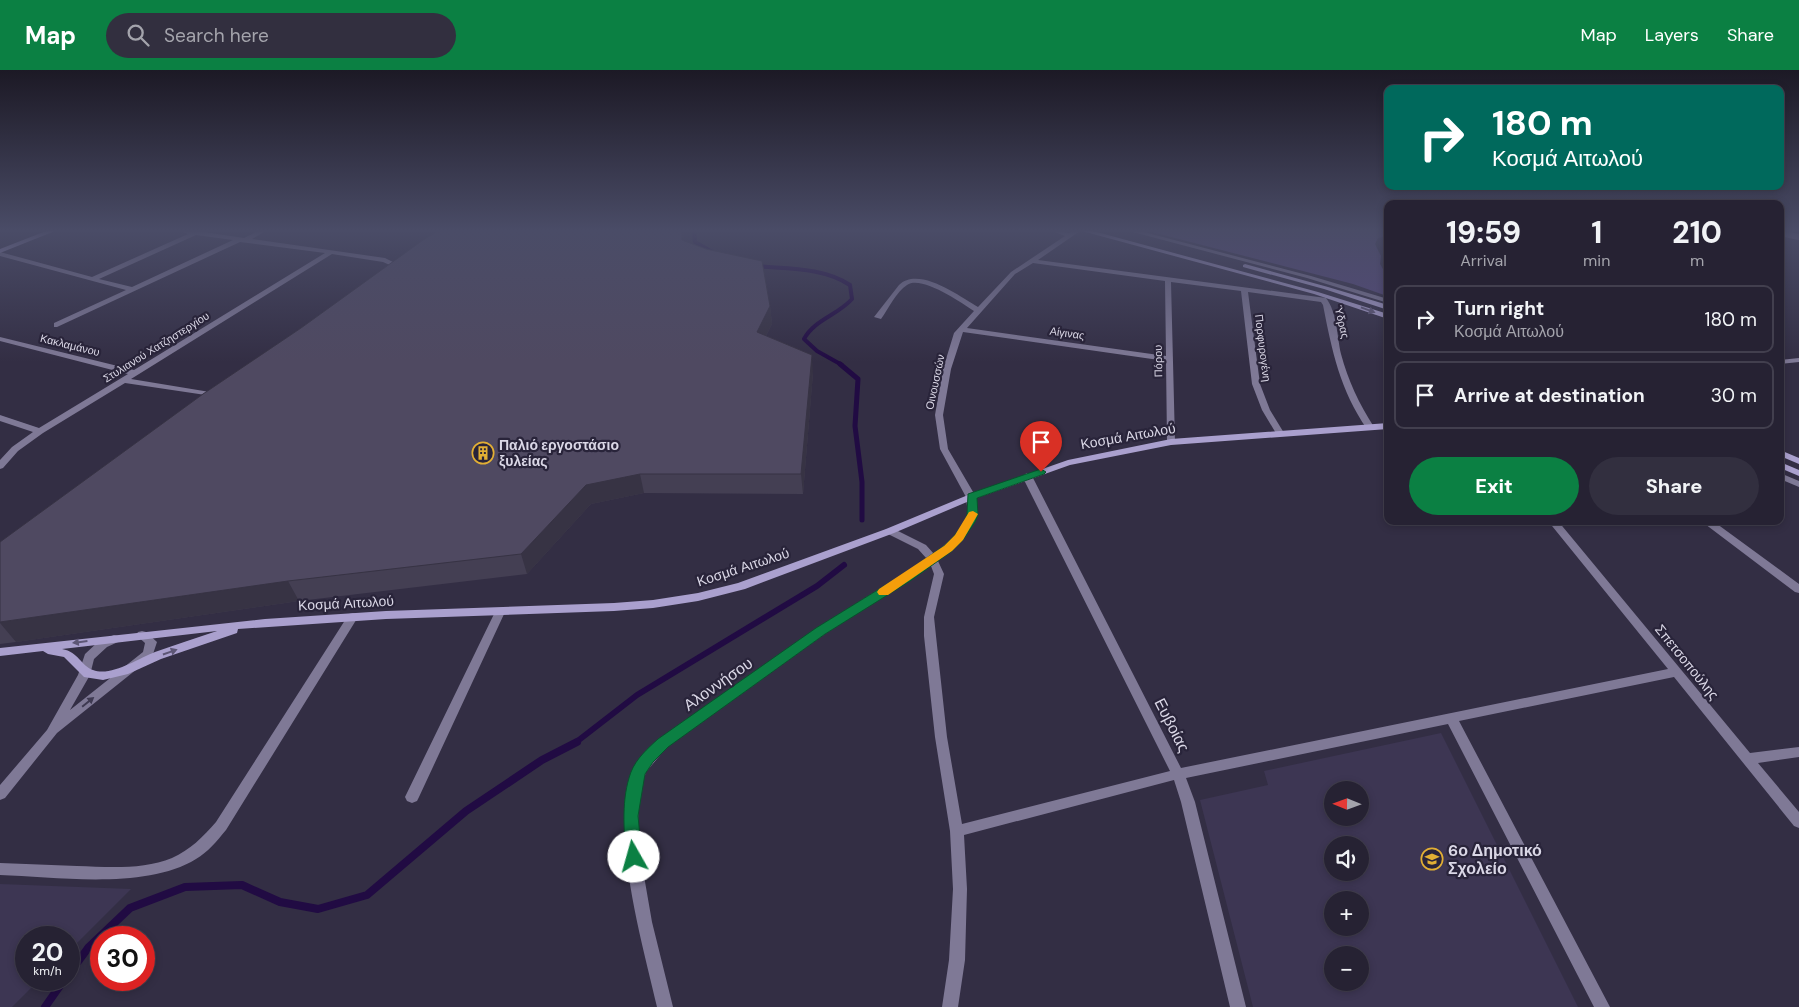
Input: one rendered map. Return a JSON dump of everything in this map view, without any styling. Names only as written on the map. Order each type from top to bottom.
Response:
[{"type":"street","points":[[77,275],[132,290]]},
{"type":"street","points":[[92,279],[102,275]]},
{"type":"street","points":[[57,325],[166,275]]},
{"type":"street","name":"Στυλιανού Χατζηστεργίου","points":[[0,466],[15,449],[40,431],[295,275]]},
{"type":"street","points":[[382,281],[389,275]]},
{"type":"street","name":"Οινουσσών","points":[[972,497],[944,448],[940,432],[939,415],[947,369],[961,329],[1011,275]]},
{"type":"street","name":"Ύδρας","points":[[1130,275],[1319,299],[1327,305],[1346,388],[1358,412],[1370,427]]},
{"type":"street","points":[[1250,275],[1293,286],[1384,316]]},
{"type":"street","points":[[1277,275],[1384,307]]},
{"type":"street","points":[[1300,275],[1384,299]]},
{"type":"street","points":[[878,317],[906,283],[913,280],[929,283],[978,310]]},
{"type":"street","name":"Πόρου","points":[[1168,280],[1171,442]]},
{"type":"street","name":"Πορφυρογένη","points":[[1244,289],[1258,393],[1280,433]]},
{"type":"street","name":"Αίγινας","points":[[961,329],[1169,359]]},
{"type":"street","name":"Κακλαμάνου","points":[[0,338],[135,373]]},
{"type":"street","points":[[1784,362],[1799,360]]},
{"type":"street","points":[[123,380],[221,396]]},
{"type":"street","points":[[214,401],[230,390]]},
{"type":"street","points":[[0,418],[40,431]]},
{"type":"street","name":"Κοσμά Αιτωλού","points":[[0,652],[124,636],[250,624],[352,617],[653,604],[698,598],[741,586],[890,531],[1027,476],[1068,463],[1171,442],[1384,426]]},
{"type":"street","points":[[1784,454],[1799,461]]},
{"type":"street","points":[[1784,467],[1799,473]]},
{"type":"street","name":"Ευβοίας","points":[[1027,476],[1178,774],[1188,802],[1238,1007]]},
{"type":"street","points":[[1784,478],[1799,484]]},
{"type":"street","name":"Αλοννήσου","points":[[665,1007],[645,922],[631,841],[631,816],[638,773],[648,758],[670,738],[820,631],[933,560],[959,538],[970,522],[973,515],[972,497]]},
{"type":"street","name":"Σπετσοπούλης","points":[[1556,525],[1799,822]]},
{"type":"street","points":[[1711,525],[1799,589]]},
{"type":"street","points":[[890,531],[922,547],[933,560],[939,574],[929,617],[930,636],[942,737],[957,831],[960,889],[957,960],[950,1007]]},
{"type":"street","points":[[412,798],[500,612]]},
{"type":"street","points":[[0,869],[138,873],[177,862],[202,847],[221,826],[352,617]]},
{"type":"street","points":[[30,648],[68,654],[88,674],[113,675],[157,656],[250,624]]},
{"type":"street","points":[[50,733],[142,660],[151,648],[151,642],[142,635]]},
{"type":"street","points":[[0,794],[50,733],[85,669],[85,664],[95,650],[124,636]]},
{"type":"street","points":[[957,831],[1178,774],[1676,672]]},
{"type":"street","points":[[1451,718],[1602,1007]]},
{"type":"street","points":[[1746,759],[1799,752]]},
{"type":"shaded area","points":[[1317,275],[1384,275],[1384,295],[1353,284]]},
{"type":"shaded area","name":"6ο Δημοτικό Σχολείο","points":[[1441,733],[1578,1007],[1253,1007],[1200,800],[1268,785],[1264,771]]},
{"type":"shaded area","points":[[0,884],[131,889],[94,926],[90,926],[90,930],[80,940],[80,926],[15,926],[15,991],[28,991],[12,1007],[0,1007]]},
{"type":"building","name":"Παλιό εργοστάσιο ξυλείας","points":[[375,275],[764,275],[770,306],[757,332],[812,355],[801,474],[640,474],[586,485],[521,554],[288,581],[0,622],[0,542],[203,394],[301,328]]},
{"type":"waterway","points":[[827,275],[850,285],[852,299],[820,322],[808,332],[804,339],[817,351],[842,365]]},
{"type":"waterway","points":[[840,364],[858,379],[855,426],[862,482],[862,520]]},
{"type":"waterway","points":[[575,743],[637,695],[817,586],[844,565]]},
{"type":"waterway","points":[[80,959],[88,948],[130,908],[185,887],[242,885],[280,902],[318,909],[367,895],[466,811],[542,760],[577,742]]},
{"type":"waterway","points":[[45,1007],[56,991]]},
{"type":"slow traffic","points":[[883,592],[933,560],[948,548],[959,538],[973,514]]},
{"type":"place","name":"Παλιό εργοστάσιο ξυλείας","points":[[483,453]]},
{"type":"place","name":"6ο Δημοτικό Σχολείο","points":[[1432,859]]},
{"type":"route","points":[[634,857],[631,841],[631,816],[638,773],[648,758],[663,743],[820,631],[933,560],[959,538],[970,522],[973,515],[972,497],[1041,472]]}]
